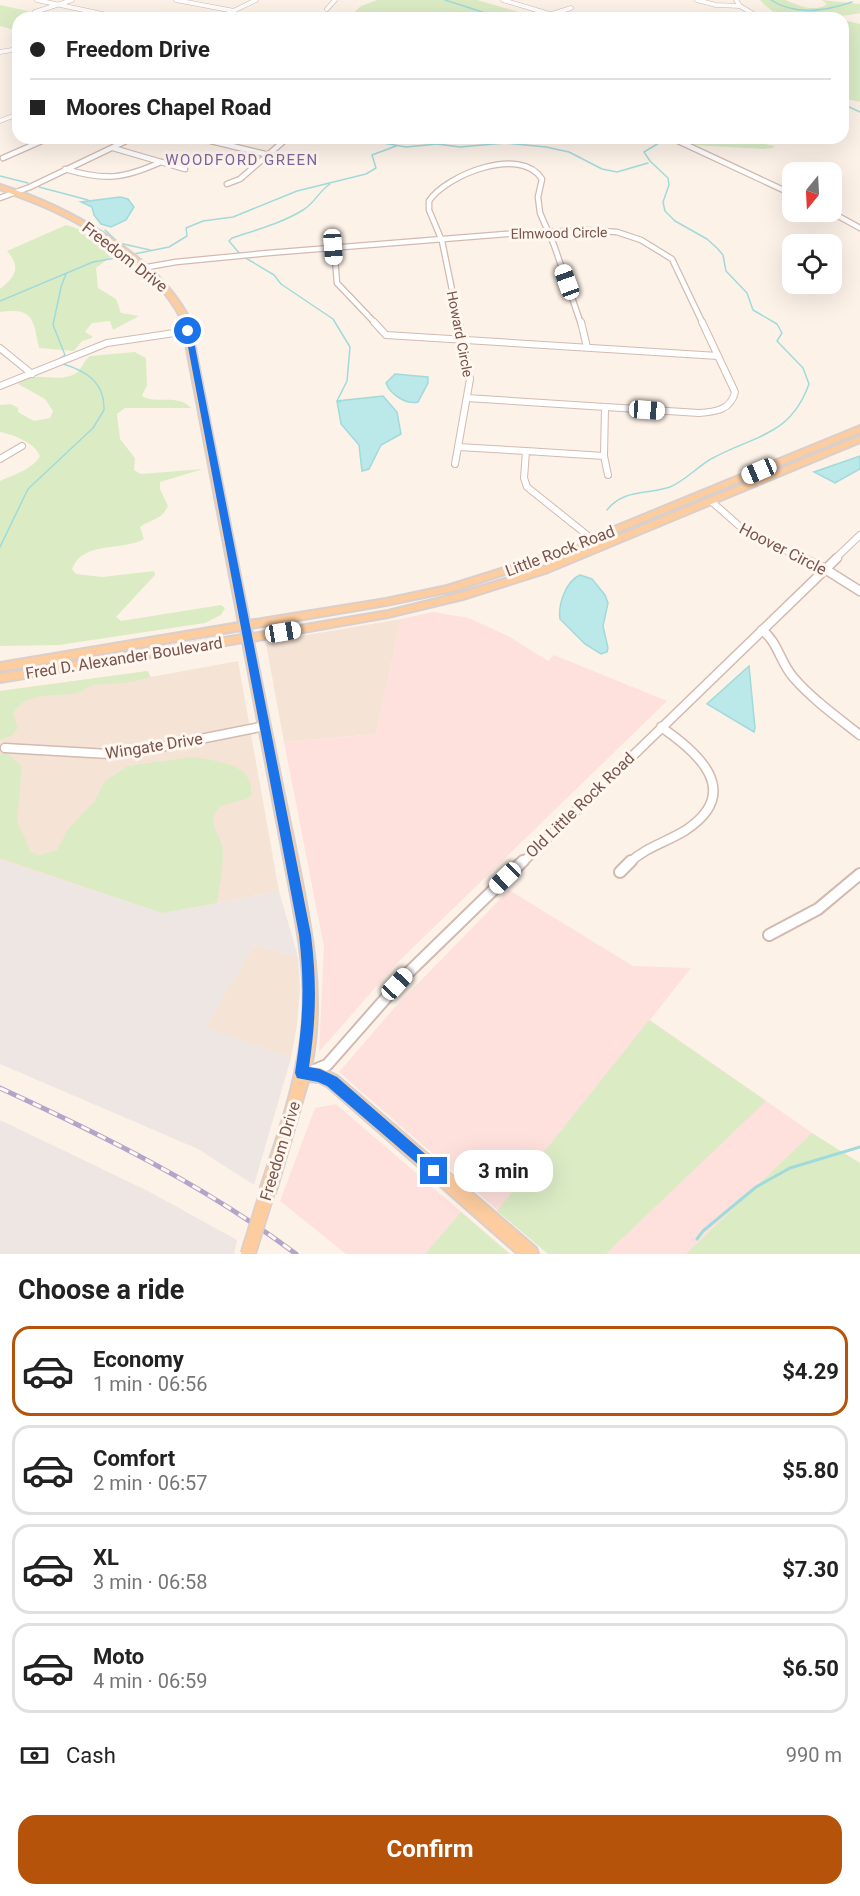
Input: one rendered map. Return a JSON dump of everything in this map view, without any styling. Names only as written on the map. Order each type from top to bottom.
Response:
[{"type":"main road","name":"Freedom Drive","points":[[0,187],[77,220],[142,268],[177,300],[188,331],[309,962],[310,1018],[302,1073],[248,1254]]},
{"type":"main road","name":"Little Rock Road","points":[[246,626],[422,595],[509,571],[860,429]]},
{"type":"main road","name":"Little Rock Road","points":[[248,638],[379,616],[468,594],[544,570],[860,439]]},
{"type":"main road","name":"Fred D. Alexander Boulevard","points":[[0,667],[246,626]]},
{"type":"main road","name":"Fred D. Alexander Boulevard","points":[[0,678],[248,638]]},
{"type":"main road","points":[[302,1073],[320,1075],[332,1082],[530,1254]]},
{"type":"street","points":[[37,0],[94,12]]},
{"type":"street","points":[[35,12],[72,0]]},
{"type":"street","points":[[176,0],[234,11],[256,0]]},
{"type":"street","points":[[327,9],[335,0]]},
{"type":"street","points":[[503,0],[544,12]]},
{"type":"street","points":[[697,0],[722,6],[740,6]]},
{"type":"street","points":[[736,0],[740,6],[750,12]]},
{"type":"street","points":[[558,12],[572,8]]},
{"type":"street","points":[[3,158],[35,144]]},
{"type":"street","points":[[0,198],[121,144]]},
{"type":"street","points":[[220,144],[269,155]]},
{"type":"street","points":[[227,184],[240,179],[280,144]]},
{"type":"street","points":[[684,144],[782,189]]},
{"type":"street","points":[[113,148],[185,168]]},
{"type":"street","points":[[65,169],[93,178],[110,180],[130,176],[161,162]]},
{"type":"street","name":"Howard Circle","points":[[455,464],[470,379],[441,239],[429,210],[431,197],[473,171],[497,164],[526,167],[539,174],[542,179],[538,204],[549,231]]},
{"type":"street","points":[[842,218],[860,228]]},
{"type":"street","points":[[549,231],[587,341],[587,347]]},
{"type":"street","name":"Elmwood Circle","points":[[142,268],[176,262],[333,247],[549,231],[617,232],[641,240],[668,256],[679,269],[735,392],[732,402],[720,410],[699,413],[467,398]]},
{"type":"street","points":[[333,247],[337,283],[367,313],[382,333],[394,336],[718,356]]},
{"type":"street","points":[[0,386],[107,343],[188,331]]},
{"type":"street","points":[[0,349],[32,374]]},
{"type":"street","points":[[605,407],[604,456],[608,475]]},
{"type":"street","points":[[0,459],[22,446]]},
{"type":"street","points":[[458,447],[604,456]]},
{"type":"street","points":[[526,451],[524,478],[527,487],[592,539]]},
{"type":"street","name":"Hoover Circle","points":[[711,501],[745,531],[825,569],[860,591]]},
{"type":"street","name":"Old Little Rock Road","points":[[302,1073],[327,1065],[406,974],[860,535]]},
{"type":"street","points":[[762,630],[769,634],[784,666],[798,682],[860,735]]},
{"type":"street","name":"Wingate Drive","points":[[5,748],[109,754],[150,749],[265,726]]},
{"type":"street","points":[[620,872],[649,846],[692,825],[708,809],[712,796],[711,772],[702,758],[689,745],[661,727]]},
{"type":"street","points":[[769,935],[805,918],[834,900],[860,874]]},
{"type":"shaded area","points":[[433,612],[469,618],[510,637],[548,661],[554,655],[667,701],[395,965],[319,1052],[324,947],[284,742],[376,734],[401,619]]},
{"type":"shaded area","points":[[401,619],[376,734],[284,742],[266,644],[271,641]]},
{"type":"shaded area","points":[[238,661],[279,891],[162,913],[0,860],[0,691],[148,671],[151,677]]},
{"type":"shaded area","points":[[0,860],[162,913],[279,891],[298,957],[254,945],[206,1027],[291,1058],[254,1185],[198,1149],[0,1064]]},
{"type":"shaded area","points":[[509,890],[633,966],[691,968],[650,1020],[831,1146],[860,1163],[860,1254],[548,1254],[339,1072],[395,1007]]},
{"type":"shaded area","points":[[254,945],[298,957],[300,987],[297,1025],[291,1058],[205,1028]]},
{"type":"shaded area","points":[[336,1104],[510,1254],[346,1254],[280,1201],[315,1108]]},
{"type":"shaded area","points":[[0,1120],[148,1191],[237,1240],[234,1254],[0,1254]]},
{"type":"green space","points":[[377,0],[477,0],[518,12],[354,12],[361,6]]},
{"type":"green space","points":[[760,0],[785,0],[800,6],[817,8],[827,4],[822,0],[860,4],[860,13],[849,15],[849,12],[774,12]]},
{"type":"green space","points":[[0,5],[32,12],[12,12],[12,29],[0,26]]},
{"type":"green space","points":[[849,21],[860,24],[860,102],[849,99]]},
{"type":"green space","points":[[691,144],[774,146],[764,149]]},
{"type":"green space","points":[[66,225],[78,229],[111,251],[112,256],[96,268],[98,288],[116,299],[121,313],[139,316],[113,330],[110,321],[92,323],[85,332],[92,338],[82,341],[74,351],[39,348],[33,323],[26,314],[11,311],[0,312],[0,289],[10,280],[15,271],[14,262],[7,251]]},
{"type":"green space","points":[[135,352],[146,358],[147,385],[142,396],[154,400],[180,401],[191,408],[125,408],[117,414],[120,439],[135,458],[134,470],[141,474],[203,469],[160,482],[160,489],[168,506],[159,517],[140,527],[144,539],[135,543],[94,550],[77,560],[72,569],[76,574],[102,577],[154,571],[155,575],[116,617],[121,621],[221,605],[225,608],[221,615],[205,623],[59,645],[0,646],[0,481],[28,468],[40,456],[28,443],[0,432],[0,405],[11,404],[18,408],[18,412],[34,421],[50,418],[53,411],[45,399],[18,384],[30,378],[57,378],[74,375],[90,356]]},
{"type":"green space","points":[[148,671],[150,677],[143,679],[94,685],[77,693],[42,696],[25,701],[13,714],[18,728],[11,736],[0,740],[0,691]]},
{"type":"green space","points":[[0,753],[7,753],[22,766],[17,821],[31,852],[40,855],[57,850],[69,828],[94,802],[105,781],[128,766],[192,757],[234,766],[245,773],[251,784],[251,796],[221,807],[213,818],[223,852],[217,903],[162,913],[0,858]]},
{"type":"green space","points":[[649,1020],[766,1101],[606,1254],[548,1254],[497,1211]]},
{"type":"green space","points":[[812,1133],[860,1163],[860,1254],[686,1254]]},
{"type":"green space","points":[[461,1212],[510,1254],[425,1254]]},
{"type":"water","points":[[120,197],[128,199],[134,207],[126,220],[111,227],[101,224],[94,215],[92,207],[81,202]]},
{"type":"water","points":[[395,374],[428,377],[428,383],[418,402],[408,402],[391,391],[386,383]]},
{"type":"water","points":[[383,396],[397,412],[401,434],[381,445],[369,469],[362,471],[359,445],[341,424],[337,401]]},
{"type":"water","points":[[860,456],[860,469],[835,483],[814,472]]},
{"type":"water","points":[[580,575],[592,579],[605,595],[608,603],[603,626],[608,648],[607,652],[601,654],[585,644],[560,619],[560,607],[564,594],[571,582]]},
{"type":"water","points":[[749,666],[755,728],[754,732],[707,704]]},
{"type":"waterway","points":[[445,0],[482,12]]},
{"type":"waterway","points":[[771,0],[800,10],[821,10],[852,2]]},
{"type":"waterway","points":[[849,107],[860,112]]},
{"type":"waterway","points":[[389,144],[406,147],[437,144]]},
{"type":"waterway","points":[[437,144],[460,147],[494,144]]},
{"type":"waterway","points":[[515,144],[569,152],[602,169],[617,172],[648,163]]},
{"type":"waterway","points":[[607,510],[613,503],[628,496],[670,487],[711,459],[781,425],[792,415],[809,384],[803,368],[777,341],[782,333],[777,324],[753,310],[747,293],[726,271],[723,255],[707,239],[675,221],[665,211],[663,202],[669,185],[668,178],[644,152],[657,144]]},
{"type":"waterway","points":[[134,254],[169,247],[187,236],[186,228],[203,221],[233,217],[297,191],[366,174],[376,168],[372,155],[396,146]]},
{"type":"waterway","points":[[0,176],[28,183]]},
{"type":"waterway","points":[[240,254],[229,241],[232,238],[295,215],[314,201],[330,184]]},
{"type":"waterway","points":[[39,187],[88,200]]},
{"type":"waterway","points":[[105,230],[119,243],[150,250]]},
{"type":"waterway","points":[[0,301],[93,262],[121,257]]},
{"type":"waterway","points":[[244,257],[274,275],[281,284],[333,319],[350,347],[347,381],[337,401],[340,402]]},
{"type":"waterway","points":[[59,359],[65,355],[53,325],[66,274]]},
{"type":"waterway","points":[[0,547],[28,489],[93,428],[104,410],[104,401],[98,385],[80,370],[63,364]]},
{"type":"waterway","points":[[697,1239],[703,1231],[756,1187],[790,1168],[860,1147]]},
{"type":"railway","points":[[0,1088],[152,1163],[226,1206],[296,1254]]},
{"type":"district","name":"WOODFORD GREEN","points":[[242,160]]},
{"type":"route","points":[[188,331],[305,935],[309,968],[310,1018],[302,1073],[320,1075],[332,1082],[434,1171]]}]
